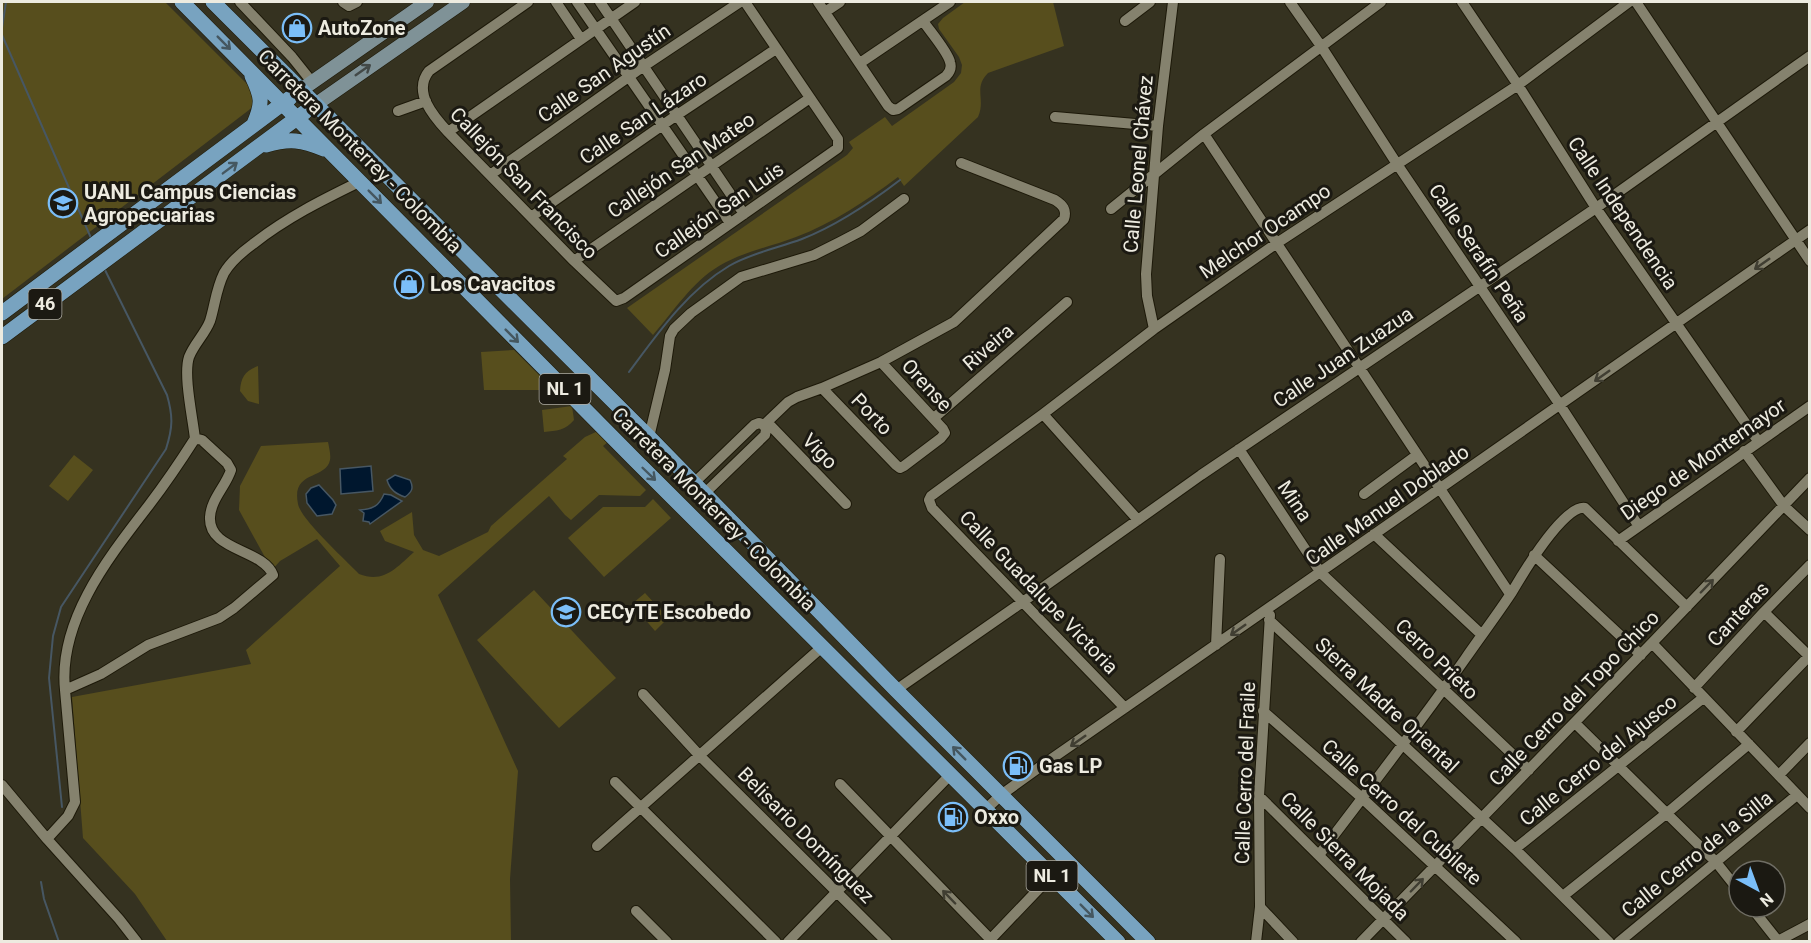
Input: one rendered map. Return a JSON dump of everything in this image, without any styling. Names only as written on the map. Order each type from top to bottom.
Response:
[{"type":"main road","name":"Carretera Monterrey - Colombia","points":[[182,2],[1118,942]]},
{"type":"main road","name":"Carretera Monterrey - Colombia","points":[[216,2],[306,86],[315,105],[649,437],[896,690],[1148,942]]},
{"type":"main road","name":"46","points":[[2,313],[306,86],[427,2]]},
{"type":"main road","name":"46","points":[[2,337],[315,105],[463,2]]},
{"type":"main road","points":[[396,23],[408,39]]},
{"type":"main road","points":[[248,68],[261,97],[261,106],[254,125]]},
{"type":"main road","points":[[255,149],[281,141],[296,140],[308,142],[329,152]]},
{"type":"street","points":[[240,2],[292,57],[306,86]]},
{"type":"street","name":"Callejón San Francisco","points":[[528,2],[429,71],[424,79],[423,89],[426,101],[432,115],[448,132],[573,261],[610,297],[618,300]]},
{"type":"street","points":[[556,2],[581,39]]},
{"type":"street","points":[[577,2],[730,223]]},
{"type":"street","points":[[600,2],[744,214]]},
{"type":"street","name":"Calle San Agustín","points":[[490,175],[644,66],[740,2]]},
{"type":"street","points":[[745,2],[810,99]]},
{"type":"street","points":[[818,2],[888,106],[893,110],[898,109],[946,76],[951,66],[949,59],[922,21]]},
{"type":"street","points":[[825,12],[840,2]]},
{"type":"street","points":[[860,63],[950,2]]},
{"type":"street","points":[[1125,21],[1150,2]]},
{"type":"street","name":"Calle Leonel Chávez","points":[[1154,329],[1147,296],[1146,274],[1158,126],[1173,2]]},
{"type":"street","name":"Calle Serafín Peña","points":[[1290,2],[1638,525]]},
{"type":"street","points":[[1111,209],[1204,134],[1381,2]]},
{"type":"street","name":"Calle Independencia","points":[[1462,2],[1596,208],[1758,441]]},
{"type":"street","name":"Melchor Ocampo","points":[[929,500],[934,493],[1043,414],[1154,329],[1277,243],[1518,85],[1629,2]]},
{"type":"street","points":[[1636,2],[1809,261]]},
{"type":"street","points":[[448,132],[629,3]]},
{"type":"street","name":"Calle San Lázaro","points":[[531,217],[663,124],[776,49]]},
{"type":"street","name":"Calle Juan Zuazua","points":[[896,690],[1239,449],[1596,208],[1809,56]]},
{"type":"street","name":"Callejón San Luis","points":[[618,300],[837,149],[838,139],[810,99]]},
{"type":"street","name":"Callejón San Mateo","points":[[573,261],[810,99]]},
{"type":"street","points":[[398,111],[426,101]]},
{"type":"street","points":[[1055,117],[1158,126]]},
{"type":"street","points":[[1204,134],[1510,594]]},
{"type":"street","points":[[699,488],[750,450],[765,435],[766,424],[788,402],[881,362],[954,322],[1064,219],[1066,214],[1064,208],[1055,200],[961,163]]},
{"type":"street","points":[[47,839],[68,816],[75,802],[63,673],[74,624],[90,591],[130,528],[166,482],[195,439],[187,371],[189,357],[207,329],[225,272],[239,255],[272,229],[297,213],[359,182]]},
{"type":"street","points":[[649,437],[665,370],[670,336],[686,318],[741,278],[813,255],[861,231],[904,199]]},
{"type":"street","name":"Calle Manuel Doblado","points":[[986,810],[1001,795],[1809,230]]},
{"type":"street","name":"Riveira","points":[[934,418],[1066,302]]},
{"type":"street","name":"Orense","points":[[881,362],[945,432]]},
{"type":"street","name":"Porto","points":[[822,388],[900,468],[941,438],[945,432]]},
{"type":"street","name":"Diego de Montemayor","points":[[1618,541],[1809,406]]},
{"type":"street","points":[[1043,414],[1138,520]]},
{"type":"street","points":[[699,488],[739,439],[754,425],[766,424]]},
{"type":"street","name":"Vigo","points":[[766,424],[846,504]]},
{"type":"street","points":[[65,690],[100,674],[148,645],[219,618],[272,577],[272,573],[263,562],[224,542],[213,530],[209,519],[217,495],[230,474],[230,466],[202,440],[195,439]]},
{"type":"street","points":[[739,439],[750,450]]},
{"type":"street","name":"Mina","points":[[1239,449],[1321,573]]},
{"type":"street","points":[[1744,451],[1784,506],[1809,530]]},
{"type":"street","points":[[1364,494],[1417,455]]},
{"type":"street","name":"Calle Cerro del Topo Chico","points":[[1361,942],[1652,644],[1809,478]]},
{"type":"street","name":"Calle Guadalupe Victoria","points":[[929,500],[932,508],[1125,708]]},
{"type":"street","points":[[1319,855],[1443,690],[1510,594],[1534,555],[1556,527],[1579,507],[1585,508],[1687,607]]},
{"type":"street","points":[[1374,534],[1482,635]]},
{"type":"street","points":[[1534,555],[1641,654]]},
{"type":"street","points":[[1216,645],[1220,559]]},
{"type":"street","name":"Canteras","points":[[1694,688],[1809,565]]},
{"type":"street","name":"Cerro Prieto","points":[[1321,573],[1529,770]]},
{"type":"street","name":"Calle Cerro del Fraile","points":[[1256,942],[1260,907],[1258,796],[1269,620],[1272,606]]},
{"type":"street","points":[[1736,732],[1809,656],[1764,612]]},
{"type":"street","name":"Sierra Madre Oriental","points":[[1269,620],[1515,849],[1609,942]]},
{"type":"street","points":[[1652,644],[1809,808]]},
{"type":"street","points":[[597,846],[822,646]]},
{"type":"street","name":"Belisario Domínguez","points":[[643,694],[699,755],[888,942]]},
{"type":"street","name":"Calle Cerro del Ajusco","points":[[1515,849],[1703,698]]},
{"type":"street","name":"Calle Cerro del Cubilete","points":[[1263,711],[1362,798],[1516,942]]},
{"type":"street","points":[[1575,723],[1716,862],[1727,876]]},
{"type":"street","name":"Calle Cerro de la Silla","points":[[1779,776],[1809,743]]},
{"type":"street","points":[[1563,896],[1749,744]]},
{"type":"street","points":[[788,942],[950,775]]},
{"type":"street","points":[[615,782],[776,942]]},
{"type":"street","points":[[840,784],[990,941],[1051,876]]},
{"type":"street","points":[[2,785],[137,942]]},
{"type":"street","name":"Calle Cerro de la Silla","points":[[1619,942],[1797,795]]},
{"type":"street","name":"Calle Sierra Mojada","points":[[1258,796],[1406,942]]},
{"type":"street","points":[[1260,907],[1293,942]]},
{"type":"street","points":[[636,911],[667,942]]},
{"type":"street","points":[[1760,919],[1777,941],[1809,924]]},
{"type":"shaded area","name":"UANL Campus Ciencias Agropecuarias","points":[[2,2],[165,2],[251,88],[254,100],[249,110],[2,299]]},
{"type":"shaded area","points":[[965,2],[1053,2],[1064,46],[988,73],[981,84],[981,105],[978,117],[904,186],[898,177],[861,203],[823,225],[719,266],[700,280],[653,335],[627,308],[847,155],[853,148],[849,142],[885,117],[892,126],[954,82],[961,73],[962,65],[938,24]]},
{"type":"shaded area","points":[[514,350],[554,390],[484,390],[481,352]]},
{"type":"shaded area","points":[[258,366],[259,404],[248,401],[240,391],[244,375]]},
{"type":"shaded area","points":[[572,406],[574,420],[568,426],[544,432],[542,410]]},
{"type":"shaded area","points":[[598,431],[608,442],[603,446],[646,490],[640,496],[599,495],[571,520],[549,496],[438,595],[518,771],[510,879],[511,941],[167,941],[135,894],[83,838],[72,697],[251,664],[246,650],[340,566],[317,539],[280,561],[272,570],[239,510],[240,486],[261,446],[328,442],[330,460],[322,471],[304,480],[299,486],[298,504],[307,520],[359,574],[376,577],[390,572],[414,552],[385,541],[380,531],[412,512],[414,535],[423,550],[439,556],[488,532],[491,526],[567,459],[563,456],[585,437]]},
{"type":"shaded area","points":[[74,455],[93,470],[68,501],[49,486]]},
{"type":"shaded area","points":[[653,499],[671,518],[604,577],[568,538],[603,507],[645,507]]},
{"type":"shaded area","points":[[534,590],[616,678],[559,728],[477,640]]},
{"type":"shaded area","points":[[645,593],[668,618],[655,631],[632,604]]},
{"type":"water","points":[[371,466],[373,491],[341,494],[340,469]]},
{"type":"water","points":[[395,475],[410,480],[412,490],[405,497],[394,491],[388,483],[387,480]]},
{"type":"water","points":[[319,485],[336,505],[332,514],[317,516],[307,503],[306,494],[311,488]]},
{"type":"water","points":[[384,494],[402,501],[370,524],[363,521],[364,513],[360,510],[375,506]]},
{"type":"waterway","points":[[2,28],[6,2]]},
{"type":"waterway","points":[[2,35],[91,238]]},
{"type":"waterway","points":[[629,372],[674,314],[714,276],[746,258],[802,239],[828,227],[865,205],[900,180]]},
{"type":"waterway","points":[[62,807],[49,678],[53,636],[61,607],[166,449],[171,428],[167,395],[104,268]]},
{"type":"waterway","points":[[41,882],[44,899],[59,942]]},
{"type":"place","name":"AutoZone","points":[[297,28]]},
{"type":"place","name":"UANL Campus Ciencias Agropecuarias","points":[[63,203]]},
{"type":"place","name":"Los Cavacitos","points":[[409,284]]},
{"type":"place","name":"CECyTE Escobedo","points":[[566,612]]},
{"type":"place","name":"Gas LP","points":[[1018,766]]},
{"type":"place","name":"Oxxo","points":[[953,817]]}]
